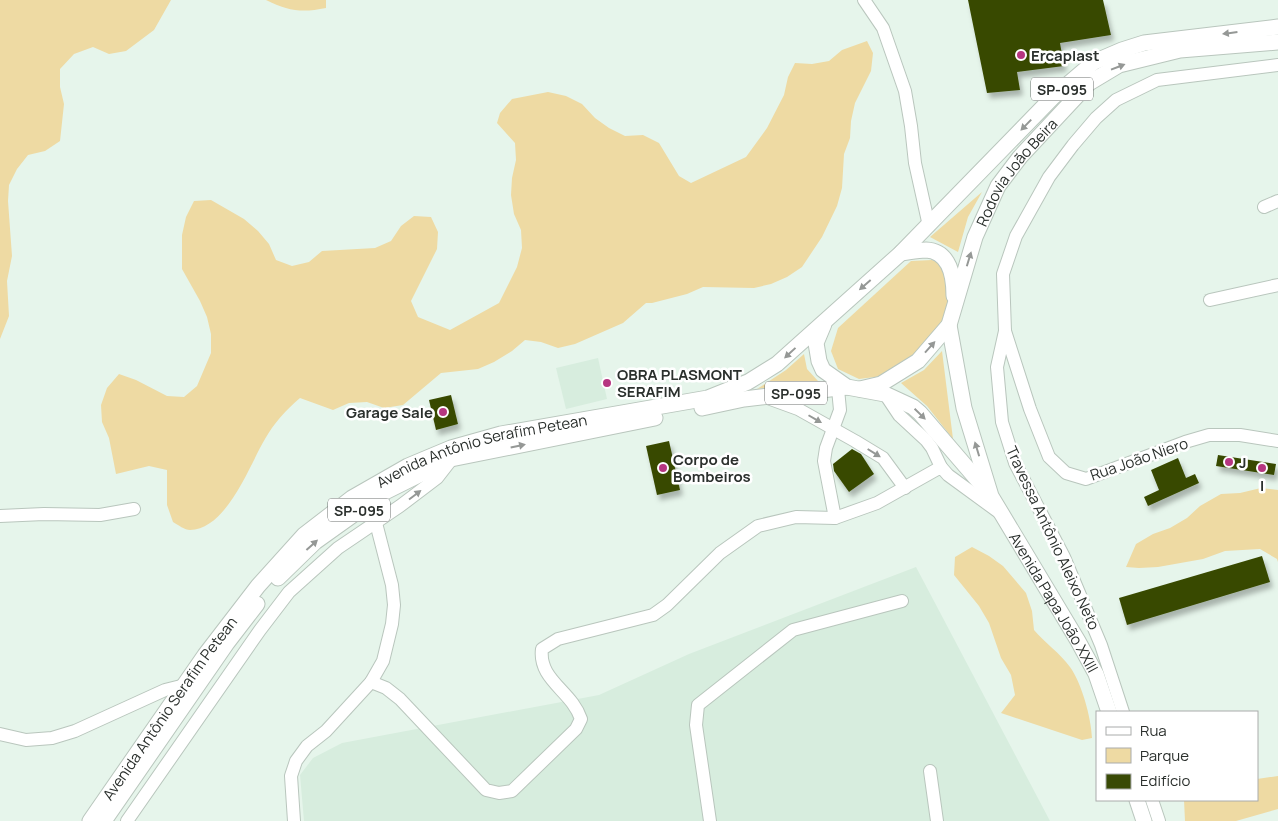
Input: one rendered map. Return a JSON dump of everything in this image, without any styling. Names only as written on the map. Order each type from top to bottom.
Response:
[{"type":"main road","name":"Rodovia João Beira","points":[[826,320],[902,253],[1053,96],[1094,62],[1144,43],[1278,27]]},
{"type":"main road","name":"Rodovia João Beira","points":[[744,399],[881,384],[918,361],[948,325],[976,237],[998,186],[1020,157],[1089,83],[1119,65],[1180,50],[1278,42]]},
{"type":"main road","points":[[902,253],[927,250],[938,254],[948,263],[954,279],[954,305]]},
{"type":"main road","points":[[826,320],[816,343],[819,361],[823,370],[849,388]]},
{"type":"main road","name":"Avenida Antônio Serafim Petean","points":[[104,821],[231,620],[258,586],[304,535],[352,498],[408,466],[451,448],[501,434],[708,398],[748,382],[777,364],[826,320]]},
{"type":"main road","name":"Avenida Papa João XXIII","points":[[948,325],[964,408],[991,496],[1078,641],[1096,674],[1109,711]]},
{"type":"main road","name":"Avenida Papa João XXIII","points":[[849,388],[885,394],[920,413],[991,496]]},
{"type":"main road","name":"Avenida Antônio Serafim Petean","points":[[90,821],[166,711],[227,643],[274,582],[315,542],[385,492],[451,460],[744,399]]},
{"type":"main road","points":[[1137,801],[1144,821]]},
{"type":"street","points":[[864,0],[883,28],[903,84],[911,126],[915,162],[929,226]]},
{"type":"street","points":[[1005,331],[1003,274],[1016,236],[1050,177],[1073,145],[1096,118],[1116,100],[1157,80],[1278,65]]},
{"type":"street","points":[[1264,207],[1278,201]]},
{"type":"street","points":[[1210,300],[1278,285]]},
{"type":"street","name":"Rua João Niero","points":[[1005,331],[1030,409],[1049,457],[1066,474],[1086,479],[1209,435],[1240,435],[1278,441]]},
{"type":"street","name":"Travessa Antônio Aleixo Neto","points":[[1005,331],[997,367],[1002,422],[1016,464],[1064,557],[1101,645],[1123,711]]},
{"type":"street","points":[[835,518],[824,461],[826,448],[849,388]]},
{"type":"street","points":[[885,394],[899,415],[926,440],[941,467],[948,475],[1000,513]]},
{"type":"street","points":[[764,397],[798,409],[883,458],[905,488]]},
{"type":"street","name":"Avenida Antônio Serafim Petean","points":[[127,821],[260,630],[290,592],[338,548],[376,523],[437,478],[451,460]]},
{"type":"street","points":[[371,682],[386,688],[400,699],[486,790],[498,794],[512,792],[576,729],[581,719],[575,706],[546,673],[541,658],[542,648],[558,639],[652,615],[667,605],[720,553],[758,526],[796,517],[835,518],[877,503],[941,467]]},
{"type":"street","points":[[0,516],[44,514],[100,515],[134,509]]},
{"type":"street","points":[[294,821],[291,776],[296,761],[307,746],[326,731],[371,682],[384,661],[394,605],[392,586],[376,523]]},
{"type":"street","points":[[710,821],[696,725],[698,705],[793,630],[902,601]]},
{"type":"street","points":[[0,734],[26,740],[52,738],[75,731],[165,690],[192,683]]},
{"type":"street","points":[[143,700],[160,703],[166,711]]},
{"type":"street","points":[[930,771],[937,821]]},
{"type":"street","points":[[1152,801],[1159,821]]},
{"type":"shaded area","points":[[598,358],[607,399],[566,409],[556,368]]},
{"type":"shaded area","points":[[916,567],[1050,821],[304,821],[300,775],[313,758],[342,743],[599,695],[689,654]]},
{"type":"green space","points":[[0,0],[171,0],[154,30],[126,51],[109,54],[93,47],[74,54],[60,69],[60,87],[64,104],[60,141],[45,151],[28,155],[17,169],[9,185],[8,201],[12,256],[7,281],[9,316],[0,339]]},
{"type":"green space","points":[[266,0],[326,0],[326,8],[295,10],[281,7]]},
{"type":"green space","points":[[867,41],[873,53],[871,71],[855,103],[850,138],[844,154],[842,188],[837,206],[822,237],[802,267],[787,277],[771,284],[754,288],[703,287],[687,294],[646,303],[623,323],[575,344],[558,348],[541,342],[525,340],[512,351],[478,369],[441,373],[403,405],[384,408],[367,402],[349,403],[333,410],[300,398],[272,428],[226,508],[203,527],[188,530],[173,522],[167,505],[167,470],[149,466],[116,474],[109,438],[102,422],[101,405],[107,388],[119,374],[136,380],[167,396],[184,397],[197,386],[211,353],[211,334],[207,317],[182,269],[182,235],[186,217],[194,201],[211,200],[244,219],[269,244],[276,260],[292,266],[309,262],[322,251],[375,248],[391,241],[401,226],[414,216],[431,217],[438,232],[437,249],[411,301],[418,317],[450,330],[499,303],[517,267],[522,248],[521,230],[514,214],[511,195],[516,160],[515,143],[497,123],[500,113],[512,99],[548,92],[566,96],[582,104],[595,118],[609,128],[625,136],[643,135],[659,143],[679,176],[691,183],[746,157],[767,128],[784,95],[788,77],[795,63],[812,64],[829,61],[842,50]]},
{"type":"green space","points":[[982,192],[968,217],[958,252],[930,237]]},
{"type":"green space","points":[[932,260],[948,267],[953,303],[939,331],[914,360],[883,376],[859,379],[838,369],[831,351],[838,328],[911,261]]},
{"type":"green space","points":[[942,351],[953,439],[927,406],[901,383],[924,370]]},
{"type":"green space","points":[[804,354],[807,369],[818,381],[757,389],[786,370]]},
{"type":"green space","points":[[1261,488],[1278,490],[1278,562],[1277,559],[1260,549],[1225,551],[1203,559],[1158,567],[1126,567],[1136,544],[1187,518],[1200,506],[1221,494],[1240,493]]},
{"type":"green space","points":[[972,547],[1003,566],[1026,593],[1032,611],[1034,630],[1066,662],[1078,682],[1088,711],[1092,738],[1082,740],[1001,713],[1015,695],[1011,675],[1001,658],[989,623],[979,606],[954,575],[955,557]]},
{"type":"green space","points":[[1278,776],[1278,809],[1236,821],[1185,821],[1184,801],[1258,801],[1258,779]]},
{"type":"building","name":"Ercaplast","points":[[968,0],[1103,0],[1111,35],[1060,43],[1064,66],[1017,72],[1020,90],[987,93]]},
{"type":"building","name":"Garage Sale","points":[[451,395],[458,424],[436,430],[429,400]]},
{"type":"building","name":"Corpo de Bombeiros","points":[[669,441],[680,490],[657,495],[646,446]]},
{"type":"building","points":[[852,449],[861,454],[874,474],[849,492],[834,471],[833,464]]},
{"type":"building","points":[[1218,455],[1276,464],[1274,475],[1216,466]]},
{"type":"building","points":[[1178,458],[1186,478],[1195,474],[1199,483],[1148,506],[1144,497],[1159,490],[1151,470]]},
{"type":"building","points":[[1262,556],[1270,582],[1127,625],[1119,598]]},
{"type":"place","name":"Ercaplast","points":[[1021,55]]},
{"type":"place","name":"OBRA PLASMONT SERAFIM","points":[[607,383]]},
{"type":"place","name":"Garage Sale","points":[[443,412]]},
{"type":"place","name":"J","points":[[1229,462]]},
{"type":"place","name":"Corpo de Bombeiros","points":[[663,468]]},
{"type":"place","name":"I","points":[[1262,468]]}]
